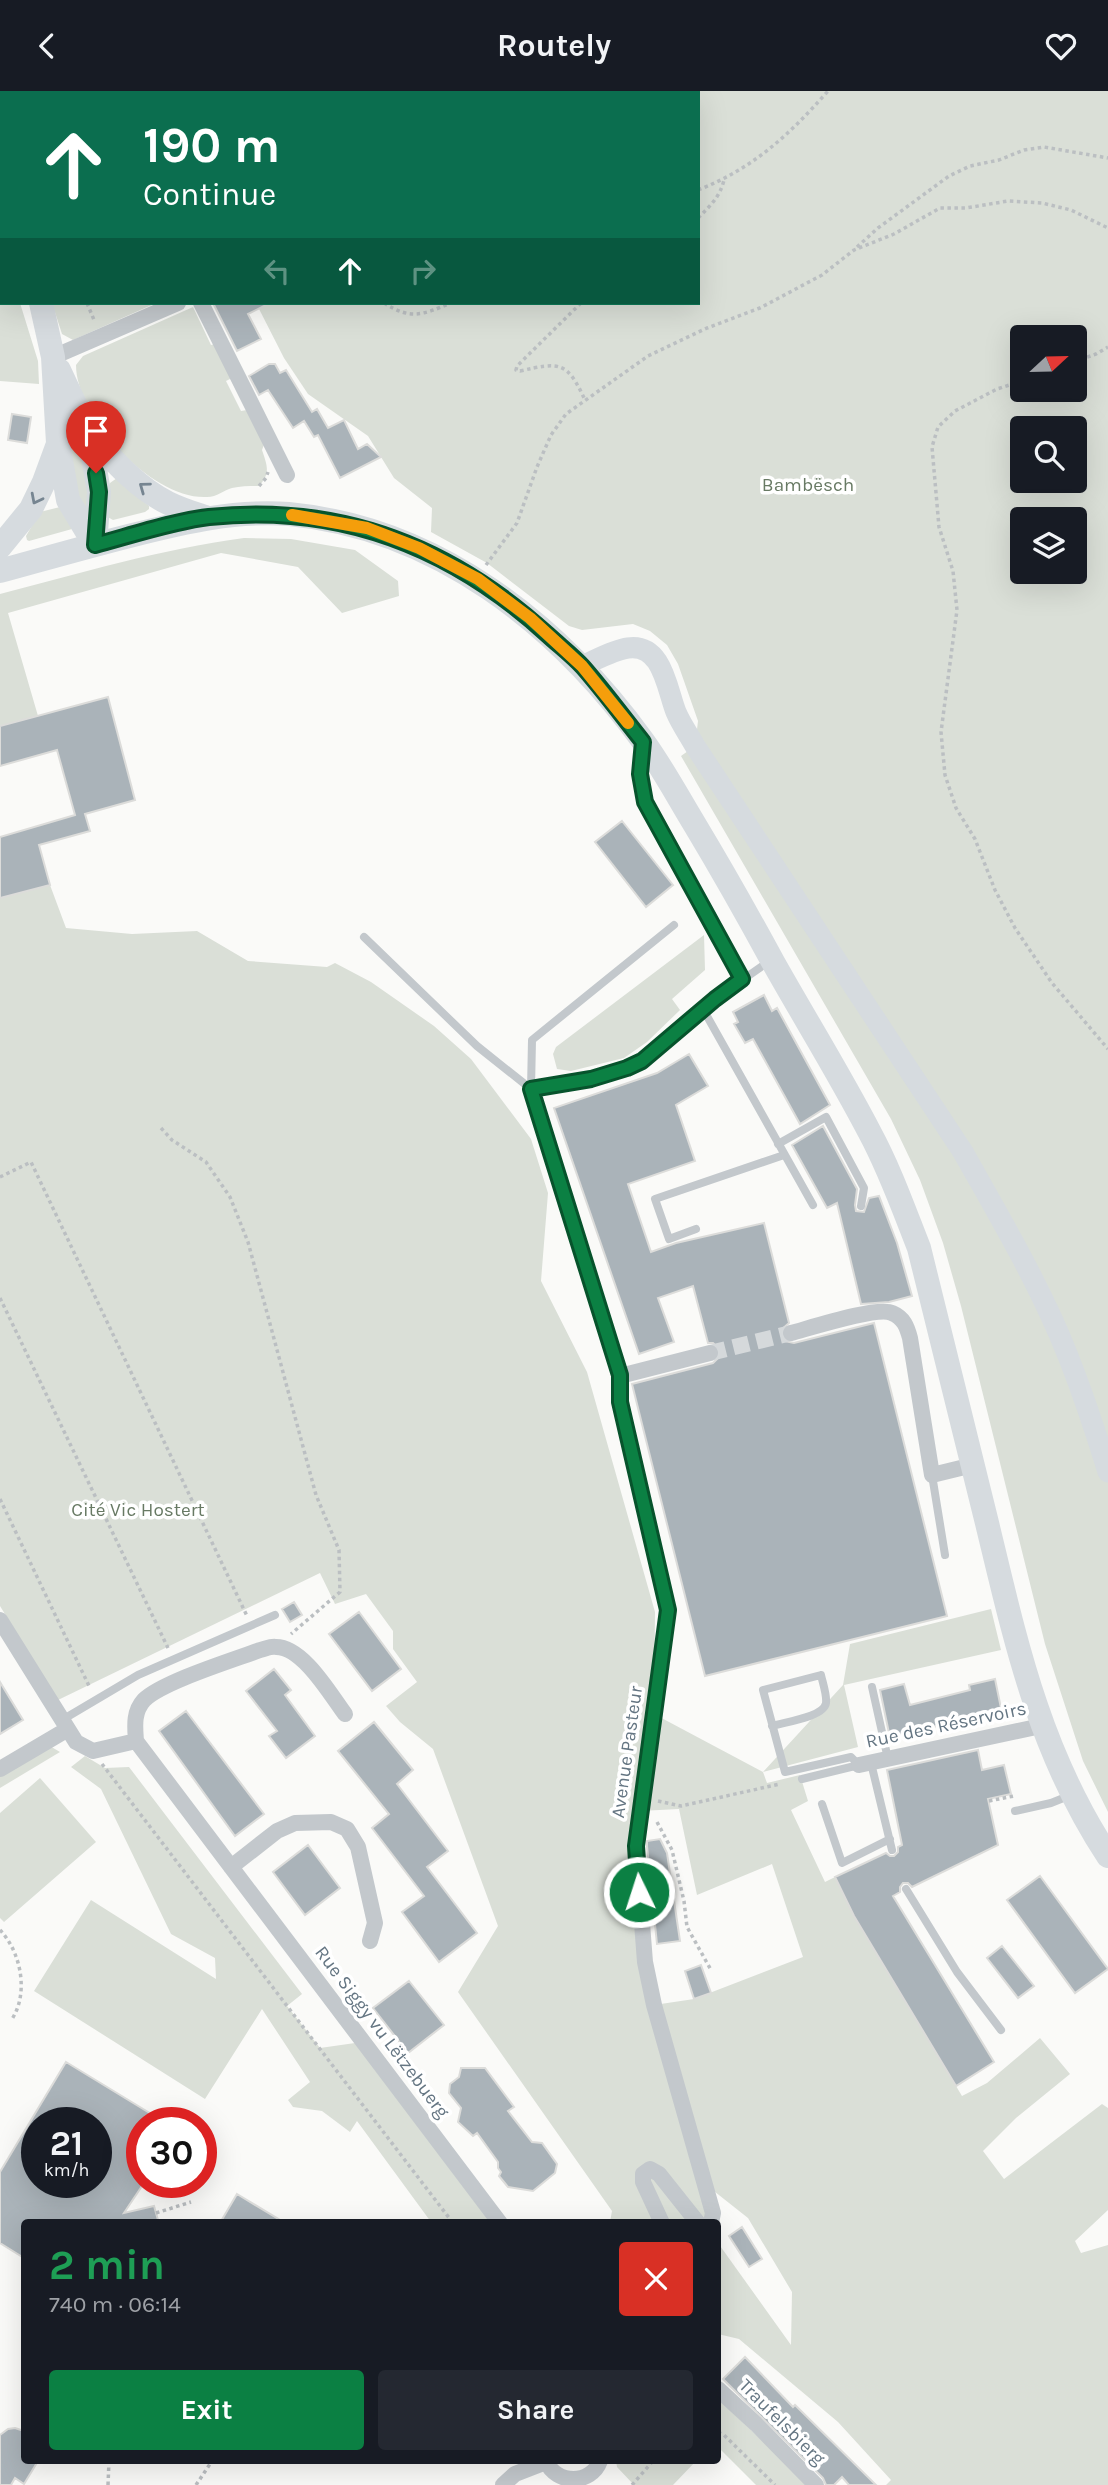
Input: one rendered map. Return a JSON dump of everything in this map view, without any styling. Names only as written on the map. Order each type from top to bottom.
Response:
[{"type":"main road","points":[[41,305],[53,357],[58,443],[68,500],[95,545]]},
{"type":"main road","points":[[53,357],[89,434],[99,492],[95,545]]},
{"type":"main road","points":[[89,434],[138,483],[167,503],[205,517]]},
{"type":"main road","points":[[0,547],[31,509],[58,443]]},
{"type":"main road","points":[[0,571],[205,517],[289,514],[367,528],[419,548],[478,579],[530,618],[582,666],[643,742],[683,804],[872,1136],[919,1248],[1017,1646],[1041,1726],[1071,1795],[1108,1856]]},
{"type":"main road","points":[[582,666],[629,647],[643,649],[653,655],[662,670],[677,713],[695,746],[963,1152],[999,1216],[1067,1354],[1108,1472]]},
{"type":"street","points":[[53,357],[173,305]]},
{"type":"street","points":[[202,305],[287,475]]},
{"type":"street","points":[[791,1333],[874,1312],[891,1312],[905,1322],[910,1338],[932,1475],[972,1465]]},
{"type":"street","points":[[620,1375],[710,1353]]},
{"type":"street","name":"Avenue Pasteur","points":[[620,1375],[620,1402],[668,1610],[636,1846],[645,1962],[654,2005],[713,2213],[712,2219]]},
{"type":"street","points":[[0,1620],[76,1742],[93,1751],[136,1741],[135,1719],[143,1701],[159,1689],[260,1650],[276,1647],[294,1651],[345,1714]]},
{"type":"street","points":[[0,1769],[65,1725]]},
{"type":"street","name":"Rue des Réservoirs","points":[[865,1764],[1041,1726]]},
{"type":"street","name":"Rue Siggy vu Lëtzebuerg","points":[[136,1741],[497,2219]]},
{"type":"street","points":[[231,1867],[277,1831],[295,1823],[331,1822],[347,1829],[358,1847],[375,1923],[370,1941]]},
{"type":"street","points":[[660,2219],[643,2182],[643,2174],[650,2169],[659,2174],[695,2219]]},
{"type":"street","name":"Traufelsbierg","points":[[721,2392],[816,2485]]},
{"type":"street","points":[[503,2485],[515,2474],[539,2464]]},
{"type":"street","points":[[547,2464],[558,2479],[568,2483],[578,2483],[600,2473]]},
{"type":"lane","points":[[643,742],[640,774],[645,802],[742,979]]},
{"type":"lane","points":[[620,1375],[531,1089],[533,1040],[674,925]]},
{"type":"lane","points":[[364,937],[477,1046],[531,1089],[591,1079],[627,1068],[652,1054],[742,979],[772,960]]},
{"type":"lane","points":[[704,1009],[813,1205]]},
{"type":"lane","points":[[778,1144],[826,1117],[864,1188],[861,1206]]},
{"type":"lane","points":[[696,1229],[669,1239],[655,1199],[784,1155]]},
{"type":"lane","points":[[932,1475],[945,1555]]},
{"type":"lane","points":[[65,1725],[96,1700],[138,1675],[275,1615]]},
{"type":"lane","points":[[772,1726],[817,1714],[824,1709],[827,1701],[821,1675],[763,1690],[772,1726],[785,1772],[851,1757],[865,1764],[892,1850]]},
{"type":"lane","points":[[872,1688],[888,1759]]},
{"type":"lane","points":[[803,1779],[865,1764]]},
{"type":"lane","points":[[1015,1811],[1051,1803],[1071,1795]]},
{"type":"lane","points":[[822,1804],[842,1863],[890,1839]]},
{"type":"lane","points":[[906,1889],[957,1972],[1001,2031]]},
{"type":"path","points":[[700,189],[751,165],[778,143],[828,91]]},
{"type":"path","points":[[478,579],[517,523],[551,435],[566,414],[648,356],[708,328],[760,308],[821,275],[878,228],[949,176],[970,166],[1044,147],[1108,158]]},
{"type":"path","points":[[700,216],[715,201],[724,180]]},
{"type":"path","points":[[854,250],[894,234],[940,208],[966,208],[1008,201],[1042,203],[1071,210],[1108,228]]},
{"type":"path","points":[[387,305],[401,314],[426,313],[446,305]]},
{"type":"path","points":[[579,305],[516,370],[548,365],[565,369],[575,379],[585,400]]},
{"type":"path","points":[[1087,358],[1108,347]]},
{"type":"path","points":[[1010,385],[955,411],[938,427],[932,447],[939,527],[953,571],[957,610],[941,732],[945,775],[956,808],[975,839],[995,890],[1015,928],[1052,983],[1108,1049]]},
{"type":"path","points":[[161,1128],[172,1140],[206,1162],[230,1197],[248,1243],[316,1495],[339,1550],[340,1593],[276,1647]]},
{"type":"path","points":[[0,1177],[31,1162],[251,1625]]},
{"type":"path","points":[[0,1298],[174,1660]]},
{"type":"path","points":[[0,1499],[96,1700]]},
{"type":"path","points":[[93,1751],[450,2219]]},
{"type":"path","points":[[641,1805],[681,1806],[803,1779]]},
{"type":"path","points":[[641,1805],[657,1822],[672,1850],[687,1927],[711,1970]]},
{"type":"path","points":[[0,1930],[13,1946],[22,1982],[20,2007],[12,2019]]},
{"type":"path","points":[[156,2213],[191,2202]]},
{"type":"path","points":[[721,2434],[775,2485]]},
{"type":"path","points":[[108,2485],[109,2464]]},
{"type":"path","points":[[197,2485],[210,2464]]},
{"type":"path","points":[[632,2485],[650,2464]]},
{"type":"green space","name":"Bambësch","points":[[700,91],[1108,91],[1108,1812],[1083,1761],[1045,1644],[961,1306],[943,1243],[920,1180],[891,1119],[681,756],[695,746],[698,721],[678,664],[667,645],[650,631],[633,624],[582,630],[569,626],[487,563],[431,532],[432,508],[394,478],[368,436],[308,394],[284,358],[257,305],[700,305]]},
{"type":"green space","points":[[0,305],[21,305],[38,361],[39,384],[0,381]]},
{"type":"green space","points":[[53,305],[152,305],[73,340],[62,334]]},
{"type":"green space","points":[[193,307],[211,345],[215,344],[232,378],[226,381],[241,411],[247,410],[265,442],[262,450],[267,473],[259,486],[232,488],[207,497],[186,494],[163,485],[121,452],[89,408],[79,386],[76,365],[83,356]]},
{"type":"green space","points":[[64,406],[85,471],[88,511],[79,502]]},
{"type":"green space","points":[[117,478],[149,506],[149,509],[113,520],[106,516],[110,483]]},
{"type":"green space","points":[[60,507],[72,529],[27,540],[26,536],[40,512]]},
{"type":"green space","points":[[244,538],[291,539],[355,550],[398,581],[399,596],[342,613],[298,567],[221,553],[8,613],[38,716],[0,726],[0,594],[152,555]]},
{"type":"green space","name":"Cité Vic Hostert","points":[[50,885],[66,928],[132,934],[197,931],[248,961],[327,967],[335,963],[371,982],[434,1026],[471,1059],[531,1139],[548,1193],[541,1281],[587,1372],[655,1612],[654,1714],[763,1772],[767,1783],[800,1775],[808,1801],[791,1810],[825,1882],[835,1877],[854,1916],[962,2096],[987,2083],[1040,2038],[1070,2074],[1016,2118],[983,2151],[1004,2179],[1102,2104],[1108,2108],[1108,2210],[1075,2241],[1081,2253],[1108,2245],[1108,2485],[886,2485],[891,2480],[838,2422],[739,2339],[721,2335],[721,2247],[791,2345],[792,2292],[748,2218],[705,2184],[711,2219],[611,2219],[612,2211],[458,1992],[498,1926],[433,1749],[400,1722],[386,1706],[417,1682],[393,1649],[393,1631],[366,1594],[335,1604],[320,1573],[58,1700],[0,1606],[0,898]],"holes":[[[679,1809],[697,1895],[772,1864],[803,1957],[694,1999],[654,2005],[640,1811]]]},
{"type":"green space","points":[[704,935],[705,970],[672,999],[680,1010],[647,1042],[624,1058],[571,1071],[557,1069],[553,1054],[556,1047]]},
{"type":"green space","points":[[991,1609],[1001,1650],[844,1685],[858,1747],[763,1772],[843,1685],[850,1644]]},
{"type":"green space","points":[[43,1742],[60,1752],[0,1788],[0,1769]]},
{"type":"green space","points":[[85,1756],[105,1768],[129,1767],[302,1994],[287,2006],[320,2048],[355,2043],[488,2219],[429,2219],[357,2121],[350,2132],[322,2111],[293,2107],[288,2100],[310,2082],[262,2009],[205,2099],[34,1991],[91,1900],[216,1979],[215,1958],[171,1934],[101,1789],[71,1767]]},
{"type":"green space","points":[[40,1778],[96,1842],[4,1922],[0,1918],[0,1813]]},
{"type":"green space","points":[[721,2402],[809,2485],[756,2485],[721,2450]]},
{"type":"green space","points":[[616,2464],[693,2464],[673,2485],[634,2485]]},
{"type":"building","points":[[214,305],[266,305],[248,314],[261,339],[237,351]]},
{"type":"building","points":[[269,364],[275,364],[280,373],[286,370],[312,412],[317,409],[328,428],[344,420],[358,449],[367,444],[381,457],[340,478],[318,435],[314,437],[304,421],[293,428],[268,390],[259,395],[249,376]]},
{"type":"building","points":[[12,414],[31,417],[27,443],[8,440]]},
{"type":"building","points":[[108,697],[135,800],[85,814],[90,831],[39,845],[50,885],[0,898],[0,837],[75,815],[57,750],[0,766],[0,726]]},
{"type":"building","points":[[622,821],[673,885],[646,907],[595,842]]},
{"type":"building","points":[[764,995],[772,1011],[777,1008],[830,1105],[800,1124],[753,1039],[745,1043],[734,1024],[738,1022],[733,1012]]},
{"type":"building","points":[[689,1054],[708,1086],[676,1105],[695,1161],[628,1184],[651,1252],[676,1243],[764,1223],[789,1323],[781,1330],[784,1341],[794,1343],[874,1323],[947,1616],[705,1676],[632,1384],[713,1363],[720,1356],[720,1350],[713,1343],[708,1343],[693,1286],[658,1298],[674,1342],[639,1354],[554,1108],[657,1073]]},
{"type":"building","points":[[823,1126],[857,1189],[856,1211],[864,1212],[869,1198],[879,1196],[897,1243],[912,1296],[889,1302],[861,1304],[837,1203],[827,1208],[792,1145]]},
{"type":"building","points":[[294,1602],[302,1615],[290,1622],[282,1609]]},
{"type":"building","points":[[359,1612],[401,1669],[372,1691],[329,1634]]},
{"type":"building","points":[[274,1669],[291,1690],[285,1695],[315,1736],[286,1758],[269,1736],[277,1731],[246,1691]]},
{"type":"building","points":[[995,1679],[1002,1713],[977,1719],[976,1716],[890,1738],[880,1690],[904,1684],[910,1705],[970,1690],[969,1685]]},
{"type":"building","points":[[0,1682],[23,1720],[0,1734]]},
{"type":"building","points":[[186,1711],[264,1814],[235,1836],[159,1731]]},
{"type":"building","points":[[374,1722],[413,1770],[397,1784],[448,1851],[427,1867],[477,1933],[439,1962],[402,1912],[424,1896],[372,1828],[389,1814],[338,1751]]},
{"type":"building","points":[[978,1750],[982,1770],[1004,1765],[1011,1794],[988,1799],[998,1845],[912,1887],[903,1883],[900,1892],[893,1896],[994,2062],[956,2086],[854,1916],[835,1877],[886,1853],[894,1856],[902,1845],[887,1770]]},
{"type":"building","points":[[660,1839],[667,1853],[680,1941],[657,1944],[647,1841]]},
{"type":"building","points":[[308,1845],[340,1888],[305,1915],[273,1872]]},
{"type":"building","points":[[1040,1876],[1108,1969],[1075,1993],[1007,1900]]},
{"type":"building","points":[[1002,1946],[1034,1986],[1018,1998],[987,1958]]},
{"type":"building","points":[[701,1965],[711,1993],[694,1999],[685,1971]]},
{"type":"building","points":[[409,1981],[444,2025],[408,2053],[373,2008]]},
{"type":"building","points":[[66,2062],[140,2107],[126,2107],[126,2198],[134,2198],[124,2213],[154,2206],[158,2219],[21,2219],[21,2256],[0,2243],[0,2172],[21,2137],[21,2198],[112,2198],[112,2107],[39,2107]]},
{"type":"building","points":[[461,2068],[485,2068],[514,2107],[508,2111],[532,2142],[542,2143],[557,2164],[555,2173],[533,2191],[508,2187],[499,2176],[501,2172],[498,2162],[477,2133],[473,2136],[458,2122],[461,2108],[449,2093],[450,2084],[459,2077]]},
{"type":"building","points":[[237,2194],[278,2219],[222,2219]]},
{"type":"building","points":[[742,2227],[762,2259],[749,2267],[729,2236]]},
{"type":"building","points":[[745,2357],[793,2407],[795,2405],[876,2485],[849,2485],[842,2477],[834,2485],[826,2485],[823,2478],[723,2379]]},
{"type":"building","points":[[8,2429],[21,2430],[21,2464],[36,2464],[24,2484],[15,2478],[11,2485],[0,2485],[0,2435]]},
{"type":"tunnel","points":[[710,1353],[791,1333]]},
{"type":"slow traffic","points":[[292,515],[367,528],[419,548],[478,579],[530,618],[582,666],[628,723]]},
{"type":"route","points":[[96,473],[99,492],[95,545],[205,517],[289,514],[367,528],[419,548],[478,579],[530,618],[582,666],[643,742],[640,774],[645,802],[742,979],[642,1061],[591,1079],[531,1089],[620,1375],[620,1402],[668,1610],[636,1846],[639,1892]]}]
